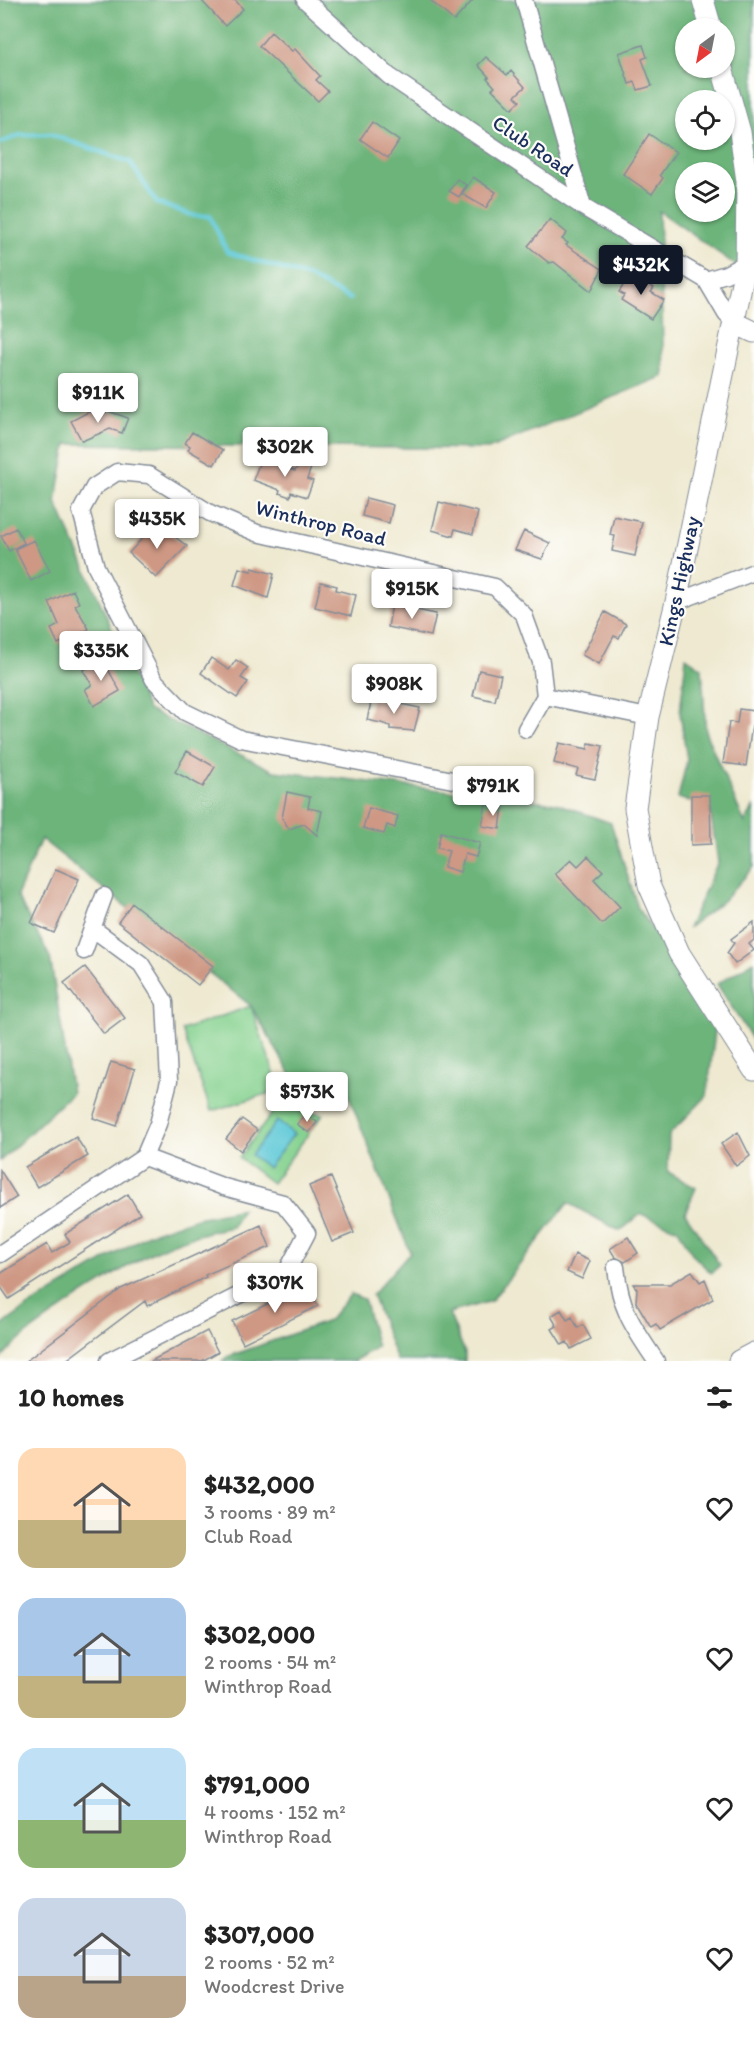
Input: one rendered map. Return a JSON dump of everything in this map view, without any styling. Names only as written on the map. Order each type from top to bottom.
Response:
[{"type":"street","name":"Club Road","points":[[305,0],[389,76],[583,207],[706,280],[726,314],[748,323]]},
{"type":"street","points":[[524,0],[583,207]]},
{"type":"street","points":[[702,0],[708,18]]},
{"type":"street","name":"Kings Highway","points":[[725,78],[740,132],[747,181],[748,323],[648,717],[635,808],[649,885],[679,953],[754,1071]]},
{"type":"street","points":[[706,280],[726,274],[746,263]]},
{"type":"street","name":"Winthrop Road","points":[[453,780],[241,739],[185,712],[154,680],[96,567],[81,511],[94,487],[117,472],[149,475],[210,513],[257,533],[495,587],[524,615],[541,662],[545,696]]},
{"type":"street","points":[[676,602],[754,572]]},
{"type":"street","points":[[526,729],[545,696],[648,717]]},
{"type":"street","points":[[84,951],[104,896]]},
{"type":"street","points":[[0,1254],[144,1157],[158,1124],[169,1081],[165,1002],[141,964],[92,928]]},
{"type":"street","points":[[109,1361],[287,1271],[307,1233],[283,1203],[224,1187],[144,1157]]},
{"type":"street","points":[[616,1267],[619,1297],[636,1332],[656,1361]]},
{"type":"street","points":[[739,1361],[754,1353]]},
{"type":"green space","points":[[0,0],[754,0],[754,278],[659,211],[664,376],[488,449],[67,444],[56,502],[148,710],[274,771],[556,803],[611,823],[638,908],[716,1023],[707,1096],[669,1135],[668,1172],[696,1188],[685,1213],[720,1265],[711,1273],[693,1255],[678,1229],[641,1214],[620,1231],[568,1203],[491,1301],[449,1313],[465,1353],[465,1361],[397,1361],[372,1295],[410,1252],[342,1079],[298,1087],[251,1006],[41,839],[17,896],[50,957],[72,1093],[0,1161]]},
{"type":"green space","points":[[686,657],[702,668],[706,734],[745,823],[754,806],[754,867],[723,901],[688,928],[718,862],[710,808],[678,798],[687,760],[680,713]]},
{"type":"green space","points":[[754,961],[754,1042],[717,984]]},
{"type":"green space","points":[[251,1006],[280,1090],[211,1111],[182,1030]]},
{"type":"green space","points":[[276,1108],[323,1114],[272,1183],[239,1158]]},
{"type":"green space","points":[[242,1209],[232,1227],[187,1238],[131,1264],[36,1327],[0,1360],[0,1327],[26,1308],[148,1234],[197,1218]]},
{"type":"green space","points":[[351,1294],[364,1299],[377,1347],[354,1361],[222,1361],[227,1357],[328,1321]]},
{"type":"water","points":[[277,1121],[294,1134],[268,1168],[251,1155]]},
{"type":"building","points":[[201,0],[235,0],[243,9],[225,26]]},
{"type":"building","points":[[430,0],[473,0],[454,21]]},
{"type":"building","points":[[271,32],[292,51],[295,49],[320,76],[316,80],[328,91],[318,101],[259,46]]},
{"type":"building","points":[[643,45],[647,57],[642,59],[652,86],[638,90],[635,82],[629,84],[619,53]]},
{"type":"building","points":[[486,57],[507,75],[511,71],[525,87],[515,96],[520,101],[512,109],[492,89],[495,87],[478,65]]},
{"type":"building","points":[[372,122],[399,141],[388,158],[360,139]]},
{"type":"building","points":[[649,134],[676,152],[660,175],[663,178],[652,194],[623,174]]},
{"type":"building","points":[[473,177],[496,192],[486,208],[462,194]]},
{"type":"building","points":[[457,179],[466,185],[459,197],[449,191]]},
{"type":"building","points":[[550,219],[567,233],[562,239],[568,243],[566,245],[602,269],[591,291],[554,262],[549,263],[528,246]]},
{"type":"building","points":[[631,273],[654,288],[651,292],[664,300],[651,319],[621,300],[624,295],[619,292]]},
{"type":"building","points":[[94,409],[98,416],[108,411],[128,418],[122,433],[110,429],[82,441],[71,421]]},
{"type":"building","points":[[192,432],[223,450],[214,465],[188,450],[190,446],[185,443]]},
{"type":"building","points":[[261,459],[295,471],[300,460],[312,465],[307,479],[313,481],[307,497],[291,492],[290,497],[279,493],[280,490],[253,480]]},
{"type":"building","points":[[366,498],[393,505],[389,523],[362,516]]},
{"type":"building","points":[[439,502],[478,512],[473,534],[455,529],[453,536],[432,530]]},
{"type":"building","points":[[614,516],[642,522],[635,556],[612,551],[615,536],[610,535]]},
{"type":"building","points":[[156,523],[187,546],[156,578],[129,553]]},
{"type":"building","points":[[16,528],[24,543],[9,551],[1,536]]},
{"type":"building","points":[[524,531],[550,543],[542,559],[515,550]]},
{"type":"building","points":[[34,540],[50,571],[31,581],[15,549]]},
{"type":"building","points":[[239,568],[251,571],[252,568],[274,574],[268,598],[234,585]]},
{"type":"building","points":[[321,582],[337,586],[336,590],[356,595],[351,616],[315,607]]},
{"type":"building","points":[[73,590],[79,603],[75,605],[89,629],[58,644],[51,629],[59,625],[49,602]]},
{"type":"building","points":[[392,605],[436,614],[431,636],[388,627]]},
{"type":"building","points":[[605,612],[626,624],[619,638],[614,636],[599,664],[582,655]]},
{"type":"building","points":[[106,657],[111,667],[108,669],[120,691],[94,706],[85,689],[92,685],[83,670]]},
{"type":"building","points":[[211,658],[229,670],[236,660],[248,668],[241,678],[248,682],[237,698],[201,673]]},
{"type":"building","points":[[479,670],[501,675],[495,701],[473,696]]},
{"type":"building","points":[[372,698],[420,708],[414,731],[390,729],[390,726],[367,720]]},
{"type":"building","points":[[739,709],[754,711],[754,725],[752,725],[746,766],[723,763],[729,722],[737,723]]},
{"type":"building","points":[[559,743],[588,749],[589,743],[603,746],[595,779],[576,775],[578,769],[554,763]]},
{"type":"building","points":[[187,751],[215,767],[203,787],[175,772]]},
{"type":"building","points":[[287,792],[310,797],[308,808],[322,811],[317,835],[304,824],[289,829],[282,818]]},
{"type":"building","points":[[691,795],[710,795],[711,844],[691,845]]},
{"type":"building","points":[[486,804],[503,807],[500,829],[482,826]]},
{"type":"building","points":[[369,808],[398,816],[395,828],[387,825],[384,834],[363,828]]},
{"type":"building","points":[[441,832],[480,843],[476,857],[465,854],[460,872],[444,867],[449,851],[437,848]]},
{"type":"building","points":[[588,856],[603,871],[594,879],[620,907],[602,924],[555,874],[571,859],[578,866]]},
{"type":"building","points":[[56,869],[79,879],[54,933],[31,923]]},
{"type":"building","points":[[132,903],[213,966],[198,985],[118,922]]},
{"type":"building","points":[[754,922],[754,940],[749,944],[754,950],[735,964],[727,953],[734,943],[731,939]]},
{"type":"building","points":[[85,967],[125,1018],[104,1034],[64,983]]},
{"type":"building","points":[[111,1062],[135,1069],[117,1126],[93,1118]]},
{"type":"building","points":[[305,1114],[317,1122],[309,1133],[297,1124]]},
{"type":"building","points":[[242,1119],[257,1130],[241,1151],[226,1139]]},
{"type":"building","points":[[738,1132],[750,1156],[736,1166],[721,1144]]},
{"type":"building","points":[[76,1137],[88,1156],[37,1187],[25,1167]]},
{"type":"building","points":[[0,1170],[17,1197],[0,1208]]},
{"type":"building","points":[[331,1177],[354,1233],[332,1242],[309,1186]]},
{"type":"building","points":[[128,1194],[140,1214],[9,1299],[0,1286],[0,1274],[47,1244],[52,1253],[70,1242],[65,1234]]},
{"type":"building","points":[[261,1225],[270,1247],[205,1275],[206,1277],[147,1306],[145,1301],[65,1361],[26,1361],[121,1289]]},
{"type":"building","points":[[628,1237],[638,1253],[625,1262],[615,1257],[610,1249]]},
{"type":"building","points":[[575,1254],[590,1261],[582,1279],[567,1272]]},
{"type":"building","points":[[692,1271],[700,1282],[705,1279],[713,1299],[660,1330],[656,1324],[651,1327],[636,1302],[637,1289],[633,1284],[670,1284]]},
{"type":"building","points":[[307,1285],[318,1306],[243,1343],[232,1321]]},
{"type":"building","points":[[561,1310],[567,1320],[572,1317],[578,1328],[583,1325],[591,1339],[571,1349],[567,1342],[562,1345],[552,1329],[557,1326],[551,1316]]},
{"type":"building","points":[[207,1331],[218,1352],[202,1361],[151,1361]]},
{"type":"waterway","points":[[0,143],[20,135],[49,134],[130,162],[157,203],[195,216],[210,216],[227,252],[309,277],[350,299]]}]
